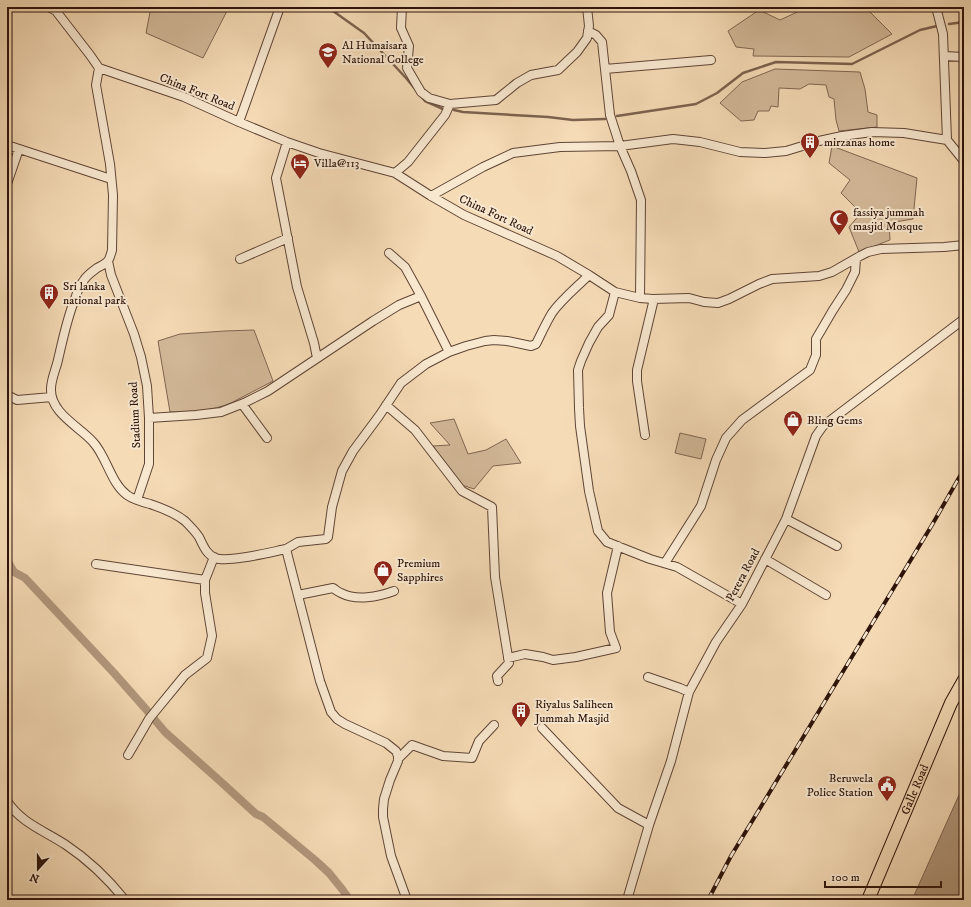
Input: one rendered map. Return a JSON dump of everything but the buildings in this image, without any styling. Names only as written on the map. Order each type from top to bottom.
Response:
[{"type":"highway","name":"Galle Road","points":[[868,900],[950,703],[964,680]]},
{"type":"street","points":[[49,7],[56,11],[99,68],[96,85],[110,164],[113,195],[111,254],[108,261],[87,276],[79,288],[62,342],[51,388],[52,397],[58,408],[69,421],[90,438],[96,445],[121,488],[127,495],[178,516],[196,533],[211,556],[224,559],[234,559],[286,549],[298,542],[326,539],[328,537],[332,506],[342,471],[353,451],[401,383],[426,364],[449,352],[466,346],[494,340],[531,346],[536,344],[553,312],[589,275]]},
{"type":"street","points":[[239,122],[280,7]]},
{"type":"street","points":[[402,7],[401,28],[409,46],[407,68],[421,92],[429,98],[450,104],[496,100],[517,83],[531,75],[558,70],[577,52],[586,38],[589,26],[587,7]]},
{"type":"street","points":[[936,7],[943,34],[947,140],[964,161]]},
{"type":"street","points":[[588,31],[596,35],[602,42],[610,115],[620,146],[641,200],[640,298]]},
{"type":"street","points":[[944,56],[964,57]]},
{"type":"street","points":[[605,69],[711,60]]},
{"type":"street","name":"China Fort Road","points":[[99,68],[184,97],[287,142],[319,153],[395,173],[464,215],[557,256],[615,292],[640,298],[653,300],[689,298],[704,302],[718,303],[772,279],[819,276],[832,272],[868,252],[881,249],[964,245]]},
{"type":"street","points":[[395,173],[408,162],[445,115],[450,104]]},
{"type":"street","points":[[431,196],[483,166],[513,153],[560,147],[620,146],[673,139],[700,142],[740,152],[765,154],[786,151],[842,136],[872,132],[904,133],[947,140]]},
{"type":"street","points":[[287,142],[276,178],[297,288],[314,343],[317,358]]},
{"type":"street","points":[[7,145],[111,179]]},
{"type":"street","points":[[7,184],[19,149]]},
{"type":"street","points":[[240,259],[288,238]]},
{"type":"street","points":[[389,253],[405,267],[449,352]]},
{"type":"street","points":[[665,563],[701,506],[716,460],[726,438],[742,420],[810,370],[816,355],[816,339],[846,290],[855,272],[856,258]]},
{"type":"street","name":"Stadium Road","points":[[108,261],[110,275],[134,334],[141,357],[147,386],[150,418],[149,464],[137,500]]},
{"type":"street","points":[[615,292],[609,315],[598,327],[589,343],[578,370],[582,447],[589,491],[598,531],[607,542],[650,559],[677,567],[742,604]]},
{"type":"street","points":[[150,418],[220,412],[242,404],[268,391],[393,309],[421,296]]},
{"type":"street","points":[[645,436],[637,381],[637,370],[654,303],[653,300]]},
{"type":"street","name":"Perera Road","points":[[627,900],[649,825],[671,761],[690,692],[716,642],[742,604],[786,519],[816,436],[823,426],[964,319]]},
{"type":"street","points":[[7,395],[17,400],[52,397]]},
{"type":"street","points":[[242,404],[267,438]]},
{"type":"street","points":[[386,405],[415,430],[462,491],[492,507],[494,578],[509,663],[497,676],[498,681]]},
{"type":"street","points":[[786,519],[837,546]]},
{"type":"street","points":[[508,658],[525,654],[542,654],[553,660],[576,657],[616,648],[610,632],[607,593],[618,546]]},
{"type":"street","points":[[286,549],[320,681],[331,712],[344,724],[377,739],[396,751],[398,761],[385,794],[383,817],[391,856],[407,900]]},
{"type":"street","points":[[128,755],[151,716],[186,675],[207,658],[212,636],[204,580],[214,557]]},
{"type":"street","points":[[765,559],[826,595]]},
{"type":"street","points":[[96,564],[204,580]]},
{"type":"street","points":[[298,595],[333,588],[341,594],[353,597],[370,597],[394,592]]},
{"type":"street","points":[[648,677],[690,692]]},
{"type":"street","points":[[398,759],[412,745],[443,756],[472,758],[479,741],[494,725]]},
{"type":"street","points":[[542,728],[618,808],[649,825]]},
{"type":"street","points":[[7,801],[12,809],[29,823],[66,845],[93,866],[125,900]]},
{"type":"shaded area","points":[[151,7],[229,7],[203,58],[146,33]]},
{"type":"shaded area","points":[[808,7],[865,7],[892,34],[849,57],[753,56],[754,49],[736,47],[728,31],[759,10],[780,20]]},
{"type":"shaded area","points":[[775,69],[860,72],[865,89],[868,112],[877,115],[877,127],[839,131],[836,120],[834,99],[829,97],[826,85],[809,84],[800,89],[779,88],[778,107],[771,106],[769,111],[758,111],[754,120],[741,121],[720,103],[742,82]]},
{"type":"shaded area","points":[[832,146],[917,178],[913,219],[889,223],[890,240],[859,252],[849,227],[861,213],[841,193],[850,180],[829,163]]},
{"type":"shaded area","points":[[254,330],[273,381],[224,406],[185,412],[170,412],[158,341],[180,334]]},
{"type":"shaded area","points":[[454,419],[468,454],[486,450],[506,439],[521,463],[493,466],[474,489],[462,485],[433,446],[450,445],[430,423]]},
{"type":"shaded area","points":[[680,433],[706,439],[701,459],[675,453]]},
{"type":"shaded area","points":[[964,784],[964,900],[912,900],[963,786]]},
{"type":"waterway","points":[[322,7],[333,11],[364,33],[416,90]]},
{"type":"waterway","points":[[949,24],[964,22]]},
{"type":"waterway","points":[[617,116],[696,104],[717,93],[743,73],[776,62],[852,64],[920,30],[937,26]]},
{"type":"waterway","points":[[420,95],[425,101],[443,109]]},
{"type":"waterway","points":[[454,110],[463,112],[573,120],[605,119]]},
{"type":"waterway","points":[[7,560],[14,572],[25,578],[114,673],[165,732],[256,814],[263,817],[315,860],[329,873],[350,900]]},
{"type":"railway","points":[[708,900],[731,856],[932,525],[964,469]]},
{"type":"place","name":"Al Humaisara National College","points":[[328,69]]},
{"type":"place","name":"mirzanas home","points":[[810,159]]},
{"type":"place","name":"Villa@113","points":[[300,180]]},
{"type":"place","name":"fassiya jummah masjid Mosque","points":[[839,236]]},
{"type":"place","name":"Sri lanka national park","points":[[49,310]]},
{"type":"place","name":"Bling Gems","points":[[793,437]]},
{"type":"place","name":"Premium Sapphires","points":[[383,587]]},
{"type":"place","name":"Riyalus Saliheen Jummah Masjid","points":[[521,728]]},
{"type":"place","name":"Beruwela Police Station","points":[[887,802]]}]
